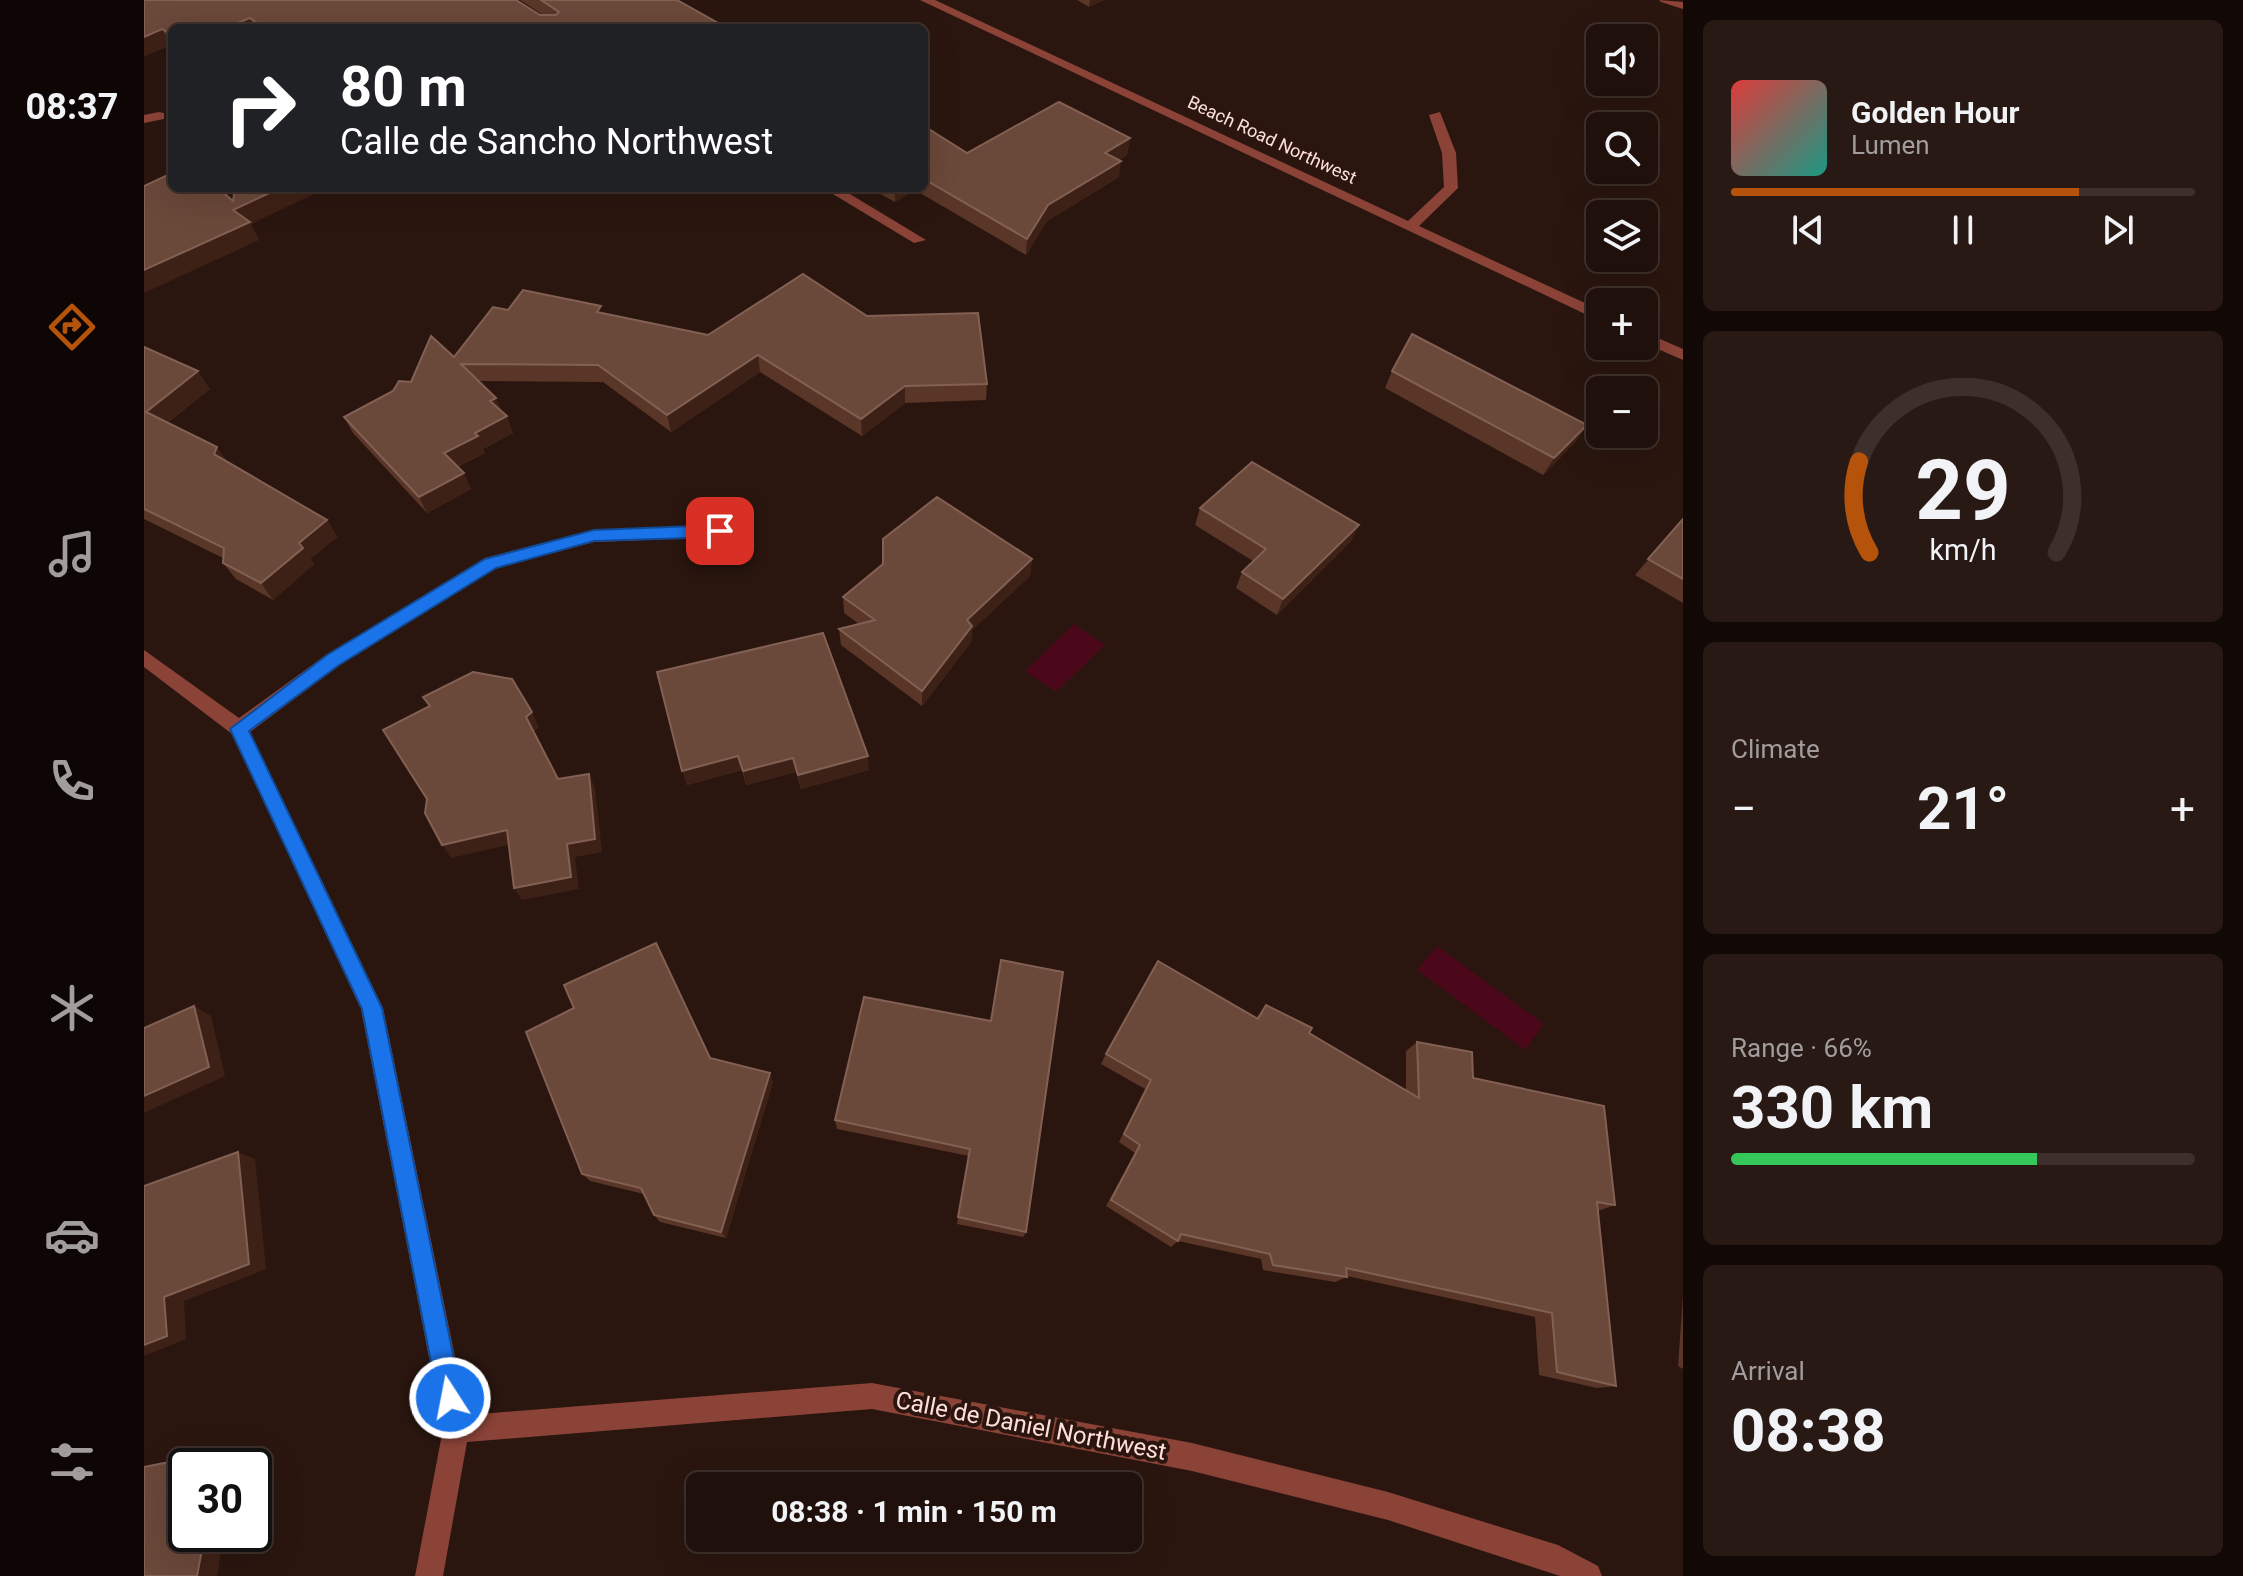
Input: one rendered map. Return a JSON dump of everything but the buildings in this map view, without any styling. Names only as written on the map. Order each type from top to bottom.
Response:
[{"type":"street","name":"Beach Road Northwest","points":[[926,0],[1586,309]]},
{"type":"street","points":[[1665,0],[1683,6]]},
{"type":"street","points":[[1410,227],[1451,188],[1449,153],[1435,115]]},
{"type":"street","points":[[144,119],[159,116]]},
{"type":"street","points":[[837,192],[919,240]]},
{"type":"street","points":[[1658,343],[1683,355]]},
{"type":"street","points":[[239,729],[333,660],[491,563],[594,536],[720,531]]},
{"type":"street","points":[[144,657],[239,729],[372,1008],[456,1429],[429,1576]]},
{"type":"street","name":"Calle de Daniel Northwest","points":[[456,1429],[872,1396],[1192,1457],[1388,1506],[1558,1559],[1588,1576]]},
{"type":"shaded area","points":[[1074,624],[1105,645],[1056,692],[1025,671]]},
{"type":"shaded area","points":[[1437,946],[1544,1024],[1525,1050],[1417,970]]},
{"type":"route","points":[[450,1398],[372,1008],[239,729],[333,660],[491,563],[594,536],[720,531]]}]
